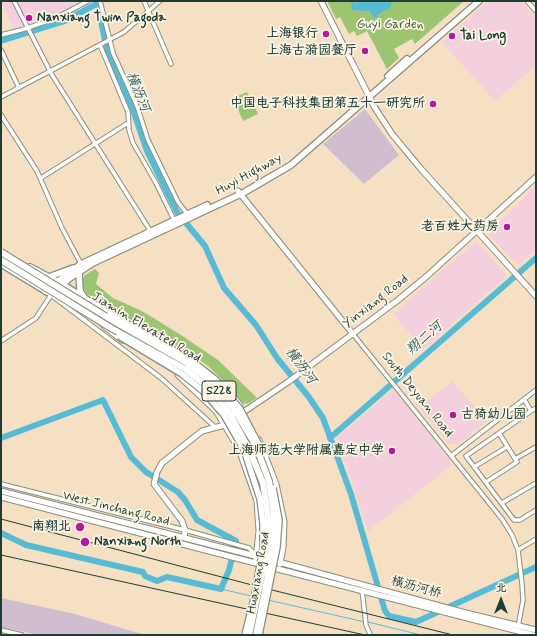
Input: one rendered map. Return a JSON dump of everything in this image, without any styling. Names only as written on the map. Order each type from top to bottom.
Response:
[{"type":"highway","name":"Jiamin Elevated Road","points":[[1,252],[115,322],[187,363],[213,383],[234,410],[256,446],[269,481],[274,514],[274,546],[256,635]]},
{"type":"highway","name":"Jiamin Elevated Road","points":[[1,260],[111,328],[185,369],[209,388],[230,414],[250,449],[263,483],[268,516],[268,546],[249,635]]},
{"type":"main road","points":[[321,1],[381,118],[398,142],[536,296]]},
{"type":"main road","name":"Huyi Highway","points":[[51,295],[60,283],[79,267],[239,192],[291,165],[474,1]]},
{"type":"main road","name":"Huyi Highway","points":[[369,95],[479,1]]},
{"type":"main road","name":"Yinxiang Road","points":[[185,530],[182,522],[158,490],[154,480],[162,463],[202,431],[225,425],[288,382],[398,300],[478,231],[536,177]]},
{"type":"main road","name":"South Deyuan Road","points":[[239,192],[353,334]]},
{"type":"main road","points":[[1,249],[21,262],[60,283]]},
{"type":"main road","points":[[1,264],[51,295]]},
{"type":"main road","points":[[49,277],[79,267],[80,291],[84,298]]},
{"type":"main road","points":[[45,291],[60,283]]},
{"type":"main road","name":"Huaxiang Road","points":[[60,283],[110,314],[189,359],[216,380],[240,409],[259,446],[272,482],[279,520],[277,547],[259,635]]},
{"type":"main road","name":"Huaxiang Road","points":[[51,295],[61,299],[182,374],[203,391],[224,415],[244,450],[260,499],[263,523],[263,548],[254,599],[244,635]]},
{"type":"main road","points":[[110,314],[117,315],[191,357],[217,378],[244,411],[265,452],[276,484],[284,522],[280,563],[278,569]]},
{"type":"main road","points":[[104,326],[111,333],[180,376],[204,397],[216,410],[239,449],[257,501],[259,531],[256,563],[364,589]]},
{"type":"main road","name":"West Jinchang Road","points":[[1,491],[184,538],[227,548],[240,549]]},
{"type":"main road","name":"West Jinchang Road","points":[[1,496],[256,563]]},
{"type":"main road","points":[[184,538],[185,530]]},
{"type":"main road","points":[[240,549],[256,556],[364,589]]},
{"type":"main road","name":"横沥河桥","points":[[364,589],[462,612],[518,629]]},
{"type":"main road","name":"横沥河桥","points":[[364,589],[455,616],[518,629]]},
{"type":"main road","points":[[518,629],[536,630]]},
{"type":"main road","points":[[518,629],[533,635]]},
{"type":"street","points":[[14,1],[50,71],[152,233]]},
{"type":"street","points":[[1,35],[29,31],[88,1]]},
{"type":"street","points":[[144,1],[171,64]]},
{"type":"street","points":[[1,97],[132,27],[160,1]]},
{"type":"street","points":[[527,1],[536,11]]},
{"type":"street","points":[[101,2],[113,53],[137,106],[148,140],[178,202],[187,216]]},
{"type":"street","points":[[100,45],[128,112],[128,123],[135,148],[156,182],[177,221]]},
{"type":"street","points":[[1,50],[19,88]]},
{"type":"street","points":[[1,115],[41,178],[79,267]]},
{"type":"street","points":[[41,178],[128,123]]},
{"type":"street","points":[[1,341],[36,318],[51,295],[161,378],[215,427]]},
{"type":"street","name":"South Deyuan Road","points":[[353,334],[507,526],[518,550],[521,566],[522,604],[518,629]]},
{"type":"street","points":[[451,456],[536,390]]},
{"type":"street","points":[[524,400],[531,411]]},
{"type":"street","points":[[536,408],[466,456],[514,520],[517,521],[536,510]]},
{"type":"street","points":[[486,482],[517,462],[500,433]]},
{"type":"street","points":[[474,467],[507,446]]},
{"type":"street","points":[[515,459],[536,447]]},
{"type":"street","points":[[502,503],[536,483]]},
{"type":"street","points":[[1,484],[185,530],[228,542],[240,549]]},
{"type":"street","points":[[518,550],[536,539]]},
{"type":"street","points":[[364,589],[366,625],[370,634]]},
{"type":"street","points":[[1,630],[22,635]]},
{"type":"shaded area","points":[[1,1],[93,1],[93,4],[82,15],[16,35]]},
{"type":"shaded area","points":[[488,1],[521,1],[536,17],[536,65],[495,101],[442,42]]},
{"type":"shaded area","points":[[365,109],[399,155],[364,184],[323,144]]},
{"type":"shaded area","points":[[536,186],[536,249],[518,265],[489,235],[489,232]]},
{"type":"shaded area","points":[[476,241],[507,276],[423,349],[393,314]]},
{"type":"shaded area","name":"古猗幼儿园","points":[[452,381],[487,421],[457,445],[448,443],[419,408]]},
{"type":"shaded area","name":"上海师范大学附属嘉定中学","points":[[393,389],[453,464],[368,531],[337,438]]},
{"type":"shaded area","points":[[1,598],[75,614],[145,635],[39,635],[1,627]]},
{"type":"green space","name":"Guyi Garden","points":[[327,1],[464,1],[415,44],[412,39],[394,49],[399,58],[387,69],[367,31],[357,36],[354,31],[349,34],[340,17],[336,19]]},
{"type":"green space","points":[[247,92],[258,114],[243,121],[233,98]]},
{"type":"green space","points":[[95,269],[99,273],[96,284],[113,298],[142,311],[218,360],[257,398],[247,404],[243,403],[234,391],[208,366],[186,350],[87,294],[82,285],[83,279],[85,275]]},
{"type":"water","points":[[352,1],[355,1],[355,4],[362,1],[393,1],[391,7],[377,15],[377,17],[374,17],[369,11],[351,10]]},
{"type":"waterway","name":"横沥河","points":[[97,1],[105,41],[111,60],[133,110],[147,151],[177,212],[205,246],[224,288],[256,325],[277,358],[308,396],[323,418],[351,494],[385,611],[389,616],[416,622],[536,567]]},
{"type":"waterway","points":[[1,41],[65,21],[100,2]]},
{"type":"waterway","name":"翔二河","points":[[330,438],[536,258]]},
{"type":"waterway","points":[[1,438],[103,400],[131,457],[146,472],[178,492],[185,500],[197,520],[236,541],[229,570],[221,589],[167,577],[157,581],[145,576],[143,572],[26,545],[1,533]]},
{"type":"waterway","points":[[221,589],[251,596]]},
{"type":"waterway","points":[[268,600],[365,622]]},
{"type":"waterway","points":[[368,622],[421,635]]},
{"type":"railway","points":[[1,519],[252,585],[453,635]]},
{"type":"railway","points":[[1,555],[365,635]]},
{"type":"place","name":"Nanxiang Twin Pagoda","points":[[29,18]]},
{"type":"place","name":"上海银行","points":[[326,34]]},
{"type":"place","name":"Tai Long","points":[[452,36]]},
{"type":"place","name":"上海古漪园餐厅","points":[[365,51]]},
{"type":"place","name":"中国电子科技集团第五十一研究所","points":[[433,104]]},
{"type":"place","name":"老百姓大药房","points":[[507,227]]},
{"type":"place","name":"古猗幼儿园","points":[[453,415]]},
{"type":"place","name":"上海师范大学附属嘉定中学","points":[[392,451]]},
{"type":"place","name":"南翔北","points":[[80,527]]},
{"type":"place","name":"Nanxiang North","points":[[85,542]]}]
